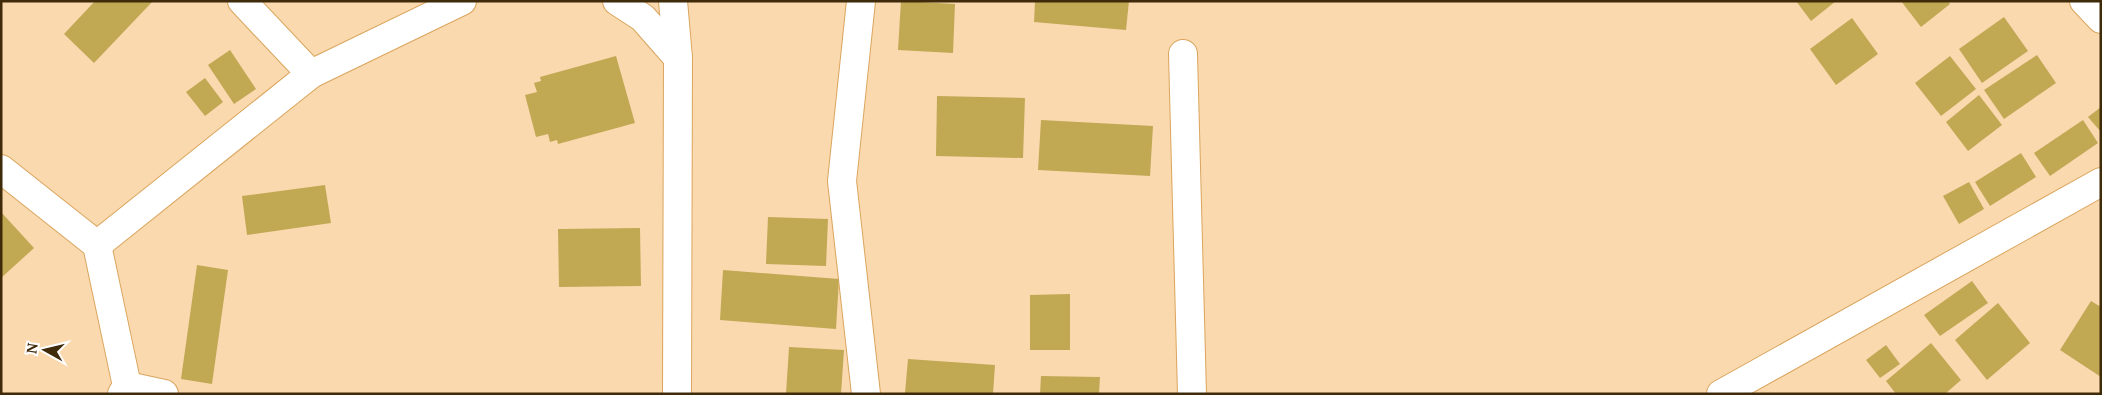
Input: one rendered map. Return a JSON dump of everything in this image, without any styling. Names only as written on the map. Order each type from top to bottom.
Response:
[{"type":"street","points":[[242,1],[311,74]]},
{"type":"street","points":[[96,245],[311,74],[462,1]]},
{"type":"street","points":[[617,1],[643,18],[678,58]]},
{"type":"street","points":[[672,1],[678,58],[677,394]]},
{"type":"street","points":[[860,1],[842,181],[866,394]]},
{"type":"street","points":[[2084,1],[2101,19]]},
{"type":"street","points":[[1183,54],[1192,394]]},
{"type":"street","points":[[1,169],[96,245],[125,390],[164,394]]},
{"type":"street","points":[[1721,394],[2101,182]]},
{"type":"building","points":[[95,1],[153,1],[94,63],[64,34]]},
{"type":"building","points":[[901,1],[955,4],[953,53],[898,50]]},
{"type":"building","points":[[1035,1],[1129,1],[1126,30],[1034,22]]},
{"type":"building","points":[[1796,1],[1836,1],[1811,21]]},
{"type":"building","points":[[1901,1],[1948,1],[1950,4],[1921,27]]},
{"type":"building","points":[[2004,17],[2028,51],[1982,83],[1959,49]]},
{"type":"building","points":[[1852,18],[1878,54],[1836,85],[1810,49]]},
{"type":"building","points":[[230,50],[256,89],[234,104],[208,65]]},
{"type":"building","points":[[2037,55],[2056,83],[2004,119],[1984,90]]},
{"type":"building","points":[[616,56],[635,123],[558,144],[557,140],[550,142],[548,134],[536,137],[525,95],[537,92],[534,83],[541,81],[540,77]]},
{"type":"building","points":[[1950,56],[1976,89],[1941,116],[1915,83]]},
{"type":"building","points":[[205,78],[223,102],[205,116],[186,92]]},
{"type":"building","points":[[1979,95],[2002,125],[1968,151],[1946,122]]},
{"type":"building","points":[[937,96],[1025,98],[1023,158],[936,156]]},
{"type":"building","points":[[2101,107],[2101,132],[2088,117]]},
{"type":"building","points":[[1041,120],[1153,126],[1150,176],[1038,170]]},
{"type":"building","points":[[2083,120],[2098,143],[2050,176],[2034,153]]},
{"type":"building","points":[[2021,153],[2036,177],[1990,206],[1975,182]]},
{"type":"building","points":[[1969,182],[1984,209],[1959,224],[1943,196]]},
{"type":"building","points":[[325,185],[331,223],[247,235],[242,196]]},
{"type":"building","points":[[1,212],[34,248],[1,278]]},
{"type":"building","points":[[768,217],[828,219],[826,266],[766,264]]},
{"type":"building","points":[[640,228],[641,286],[559,287],[558,229]]},
{"type":"building","points":[[197,265],[228,270],[212,384],[181,379]]},
{"type":"building","points":[[723,270],[839,279],[836,329],[720,320]]},
{"type":"building","points":[[1972,281],[1988,303],[1940,336],[1924,315]]},
{"type":"building","points":[[1070,294],[1070,350],[1030,350],[1030,295]]},
{"type":"building","points":[[2091,301],[2101,307],[2101,377],[2060,350]]},
{"type":"building","points":[[1998,303],[2030,343],[1987,380],[1955,340]]},
{"type":"building","points":[[1931,343],[1961,380],[1945,394],[1896,394],[1886,381]]},
{"type":"building","points":[[1886,345],[1900,364],[1880,378],[1866,360]]},
{"type":"building","points":[[789,347],[844,350],[841,394],[786,394]]},
{"type":"building","points":[[908,359],[995,365],[993,394],[905,393]]},
{"type":"building","points":[[1041,376],[1100,377],[1099,394],[1040,394]]}]
